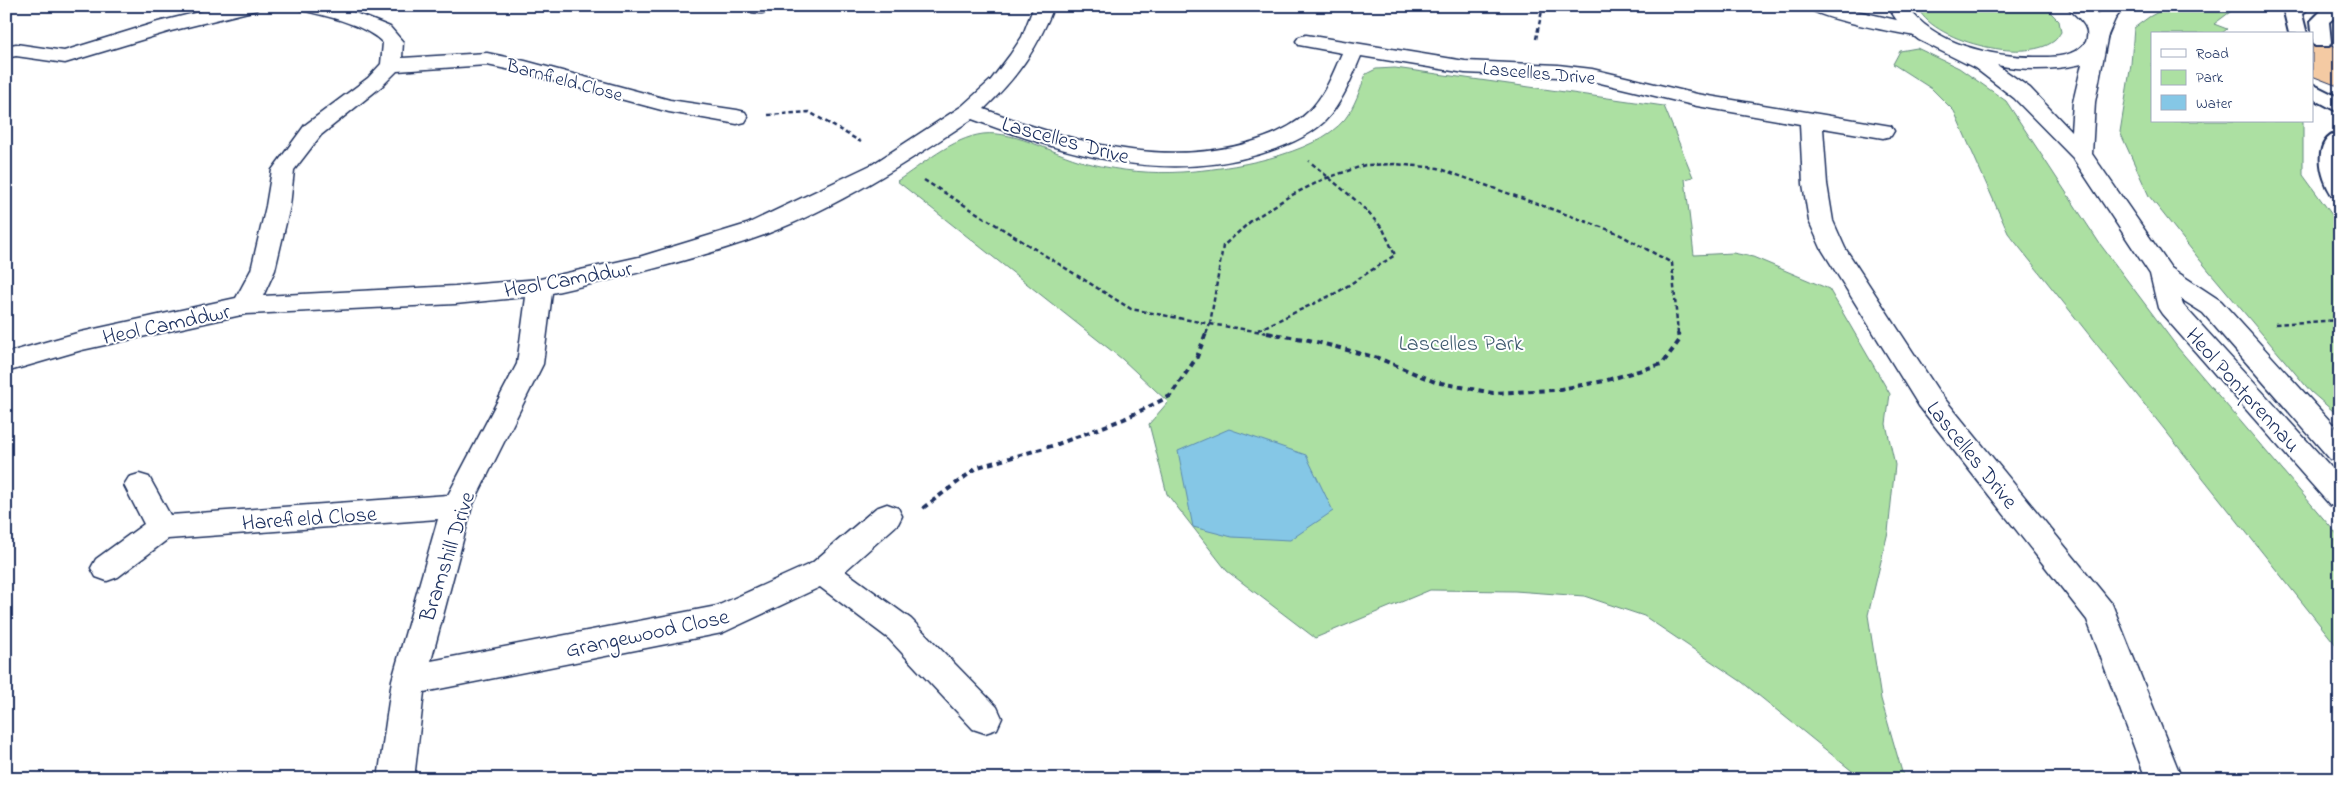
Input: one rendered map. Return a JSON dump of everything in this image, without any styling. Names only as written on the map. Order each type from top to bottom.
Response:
[{"type":"street","points":[[6,52],[16,50],[65,57],[165,26],[249,6]]},
{"type":"street","points":[[246,305],[263,270],[278,206],[283,170],[313,130],[375,82],[391,65],[393,42],[383,31],[336,12],[308,6]]},
{"type":"street","name":"Heol Camddwr","points":[[6,363],[81,341],[246,305],[455,296],[540,287],[643,264],[756,229],[820,200],[893,161],[970,111],[998,84],[1017,59],[1032,37],[1044,6]]},
{"type":"street","points":[[1816,6],[1860,19],[1920,31]]},
{"type":"street","points":[[1897,6],[1899,12],[1920,31],[1945,45],[1992,60],[2026,64],[2053,64],[2076,59],[2097,41]]},
{"type":"street","points":[[2077,6],[2095,24],[2097,41]]},
{"type":"street","points":[[2082,154],[2084,102],[2097,41],[2104,18],[2115,6]]},
{"type":"street","name":"Lascelles Drive","points":[[1306,41],[1465,67],[1592,74],[1697,100],[1883,131]]},
{"type":"street","name":"Heol Pontprennau","points":[[1945,45],[1982,64],[2022,93],[2082,154],[2162,274],[2171,308],[2340,497]]},
{"type":"street","name":"Lascelles Drive","points":[[970,111],[1087,149],[1128,159],[1170,162],[1216,158],[1252,150],[1280,140],[1314,119],[1328,103],[1354,49]]},
{"type":"street","name":"Barnfield Close","points":[[391,65],[461,59],[487,59],[518,65],[669,106],[737,118]]},
{"type":"street","name":"Lascelles Drive","points":[[1811,119],[1815,184],[1821,221],[1833,248],[1929,399],[2101,613],[2164,779]]},
{"type":"street","name":"Heol Pontprennau","points":[[2162,274],[2212,307],[2227,327],[2340,451]]},
{"type":"street","name":"Bramshill Drive","points":[[396,779],[409,680],[457,506],[530,364],[540,287]]},
{"type":"street","points":[[107,568],[161,528],[139,486]]},
{"type":"street","name":"Harefield Close","points":[[161,528],[457,506]]},
{"type":"street","name":"Grangewood Close","points":[[409,680],[722,619],[823,572],[887,516]]},
{"type":"street","points":[[823,572],[900,629],[985,718]]},
{"type":"lane","points":[[2298,32],[2293,12],[2301,6]]},
{"type":"lane","points":[[2322,42],[2320,21],[2337,6]]},
{"type":"lane","points":[[2340,138],[2336,140],[2331,154],[2332,178],[2340,190]]},
{"type":"path","points":[[737,118],[809,112],[893,161],[1131,309],[1172,318],[1210,323],[1257,330],[1309,340],[1378,358],[1435,382],[1493,393],[1555,390],[1604,381],[1662,364],[1679,340],[1672,263],[1615,232],[1438,168],[1395,164],[1365,164],[1330,177],[1288,198],[1251,221],[1223,246],[1210,323],[1197,357],[1170,396],[1124,419],[1055,445],[978,467],[914,515],[887,516]]},
{"type":"path","points":[[1257,330],[1338,292],[1395,256],[1383,229],[1359,203],[1330,177],[1280,140]]},
{"type":"path","points":[[2227,327],[2340,320]]},
{"type":"green space","points":[[1917,6],[2044,6],[2059,21],[2061,32],[2054,41],[2040,48],[2022,50],[2001,49],[1958,39],[1925,18]]},
{"type":"green space","points":[[2169,6],[2238,6],[2214,24],[2227,29],[2223,32],[2151,32],[2151,122],[2303,122],[2303,175],[2340,226],[2340,417],[2311,392],[2199,259],[2149,196],[2120,132],[2131,64],[2134,28]]},
{"type":"green space","points":[[1917,48],[1959,68],[2006,101],[2100,244],[2178,348],[2340,538],[2340,650],[2008,233],[1954,111],[1932,89],[1893,64],[1900,51]]},
{"type":"green space","name":"Lascelles Park","points":[[1395,68],[1664,106],[1693,177],[1685,179],[1694,255],[1733,253],[1753,257],[1829,289],[1890,394],[1886,424],[1895,465],[1888,532],[1868,615],[1881,699],[1904,779],[1857,775],[1742,682],[1644,616],[1584,596],[1515,591],[1430,590],[1315,638],[1227,571],[1167,494],[1149,424],[1168,402],[1122,359],[897,181],[949,146],[983,134],[1010,136],[1079,161],[1125,170],[1160,173],[1182,172],[1246,164],[1292,151],[1331,132],[1349,114],[1366,74],[1376,69]]},
{"type":"water","points":[[1229,429],[1306,455],[1333,511],[1290,540],[1232,537],[1193,527],[1178,451]]},
{"type":"building","points":[[2314,39],[2340,48],[2340,87],[2314,77]]}]
